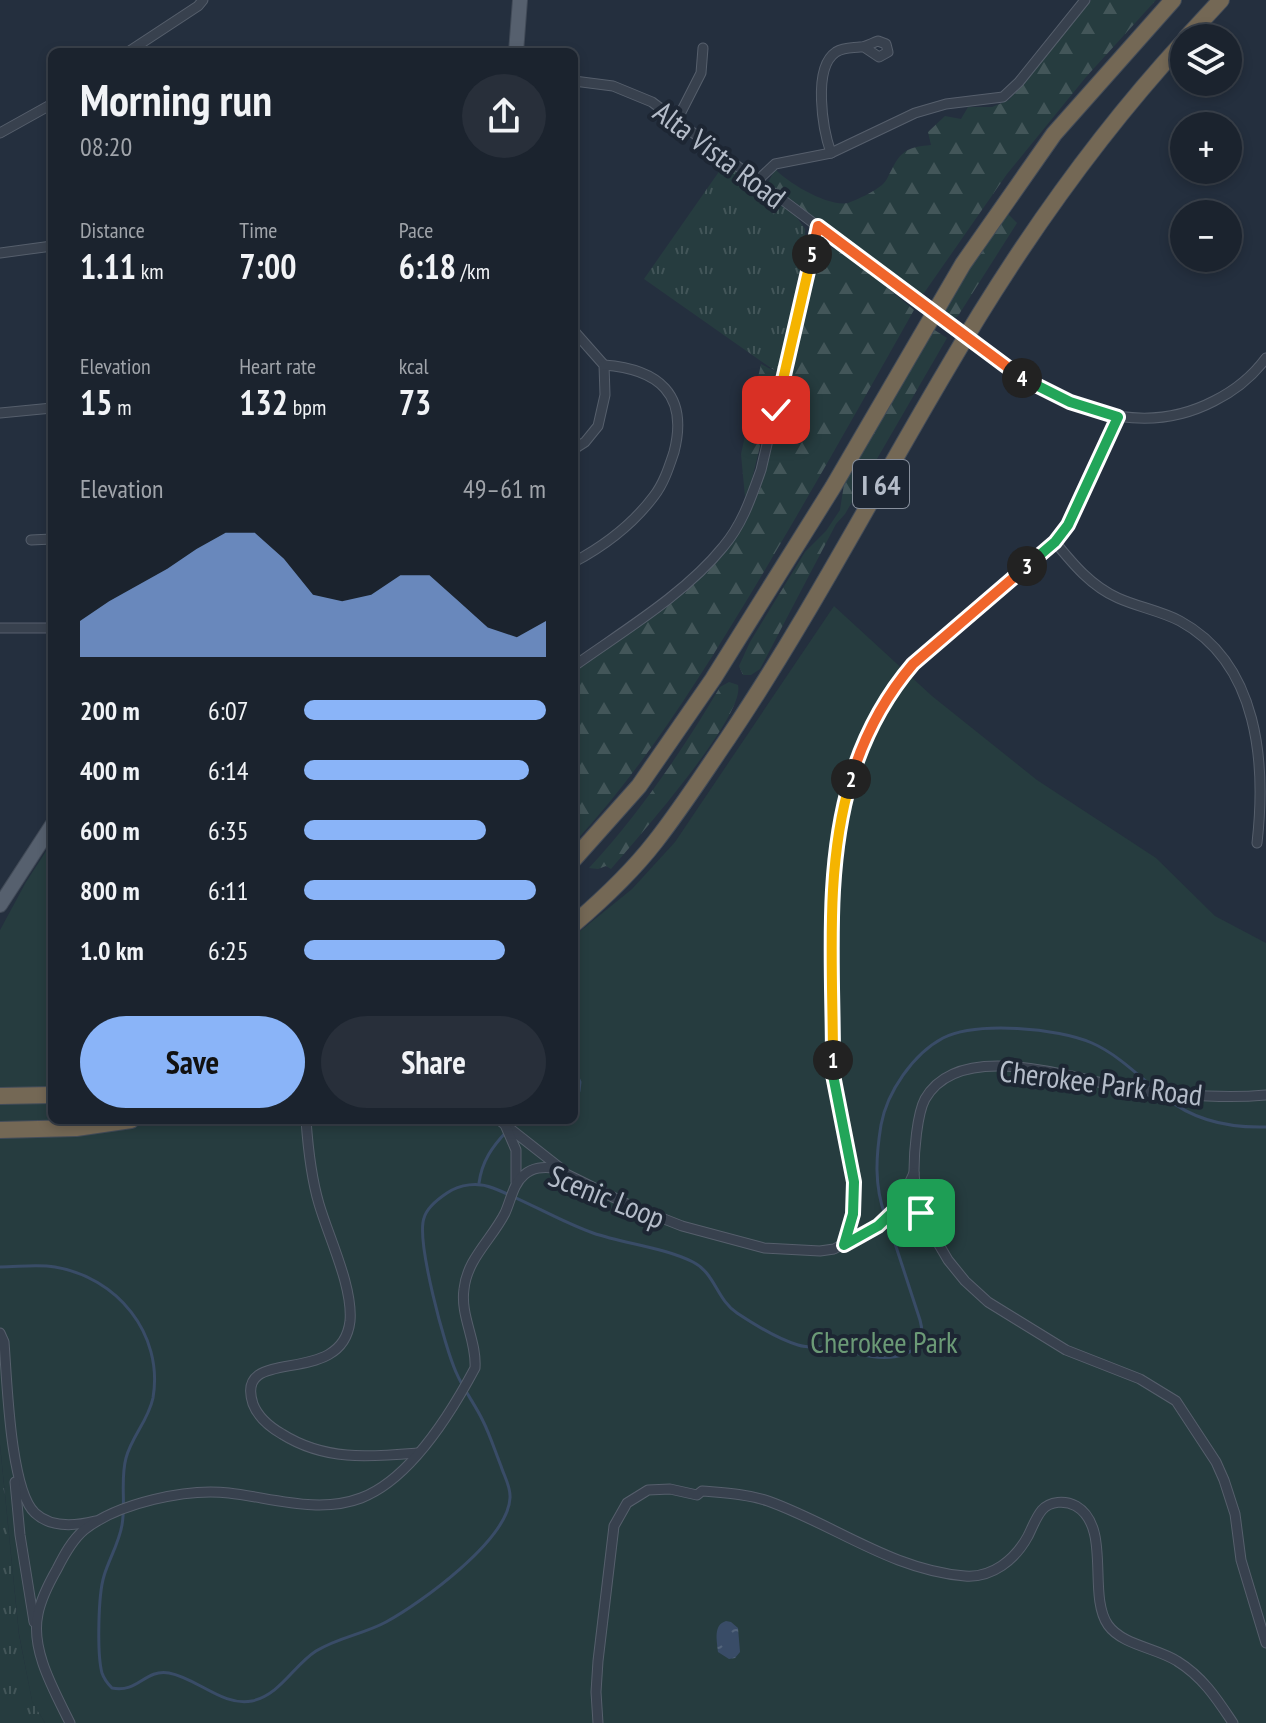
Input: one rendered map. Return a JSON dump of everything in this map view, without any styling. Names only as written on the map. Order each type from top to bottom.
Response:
[{"type":"highway","name":"I 64","points":[[578,855],[639,786],[713,679],[825,499],[963,264],[1054,134],[1173,0]]},
{"type":"highway","name":"I 64","points":[[1199,24],[1221,0]]},
{"type":"highway","name":"I 64","points":[[578,920],[611,891],[654,844],[717,754],[825,584],[947,368],[1007,269],[1096,146],[1170,57]]},
{"type":"highway","points":[[0,1096],[48,1095]]},
{"type":"highway","points":[[0,1130],[76,1128],[104,1124]]},
{"type":"main road","points":[[516,48],[520,0]]},
{"type":"main road","points":[[0,905],[48,831]]},
{"type":"street","points":[[134,48],[203,0]]},
{"type":"street","points":[[757,181],[769,168],[785,161],[831,153],[915,113],[946,104],[1003,97],[1019,82],[1085,0]]},
{"type":"street","points":[[831,153],[824,125],[823,72],[828,60],[837,51],[853,46],[864,47]]},
{"type":"street","points":[[677,120],[701,73],[703,48]]},
{"type":"street","name":"Alta Vista Road","points":[[578,81],[627,90],[652,102],[1012,372],[1054,395],[1118,417],[1135,420],[1166,418],[1203,407],[1225,396],[1246,380],[1266,358]]},
{"type":"street","points":[[0,133],[48,106]]},
{"type":"street","points":[[578,663],[692,579],[724,547],[736,529],[761,470],[818,226]]},
{"type":"street","points":[[0,253],[48,247]]},
{"type":"street","points":[[578,336],[604,365],[643,372],[665,388],[674,402],[678,418],[675,444],[662,484],[640,513],[599,548],[578,560]]},
{"type":"street","points":[[578,446],[594,433],[602,418],[604,365]]},
{"type":"street","points":[[0,413],[48,408]]},
{"type":"street","points":[[844,1245],[853,1214],[854,1182],[833,1075],[834,883],[849,788],[872,726],[898,682],[948,633],[1055,542],[1068,525],[1118,417]]},
{"type":"street","points":[[31,540],[48,539]]},
{"type":"street","points":[[1055,542],[1080,572],[1102,589],[1115,597],[1171,616],[1194,630],[1216,649],[1234,672],[1246,697],[1260,753],[1257,843]]},
{"type":"street","points":[[0,628],[48,628]]},
{"type":"street","name":"Cherokee Park Road","points":[[917,1207],[914,1173],[923,1104],[936,1086],[950,1075],[983,1067],[1037,1069],[1134,1089],[1241,1097],[1266,1095]]},
{"type":"street","points":[[307,1124],[315,1188],[348,1300],[348,1329],[337,1349],[325,1358],[311,1363],[277,1366],[262,1372],[253,1384],[251,1395],[262,1418],[275,1430],[302,1445],[334,1455],[417,1453]]},
{"type":"street","points":[[503,1124],[516,1150],[516,1185]]},
{"type":"street","points":[[505,1124],[570,1175]]},
{"type":"street","name":"Scenic Loop","points":[[70,1723],[45,1666],[37,1635],[37,1618],[40,1604],[61,1561],[79,1535],[105,1518],[174,1496],[207,1492],[304,1504],[331,1504],[362,1498],[383,1488],[417,1453],[456,1403],[474,1369],[476,1361],[463,1291],[471,1265],[523,1176],[540,1168],[554,1168],[631,1206],[682,1226],[764,1248],[820,1251],[844,1245],[878,1226],[898,1207]]},
{"type":"street","name":"Cherokee Park Road","points":[[898,1207],[914,1173]]},
{"type":"street","points":[[898,1207],[917,1207],[948,1260],[988,1302],[1066,1350],[1140,1379],[1176,1401],[1216,1462],[1224,1480],[1235,1514],[1241,1560],[1266,1643]]},
{"type":"street","points":[[0,1333],[4,1342],[20,1535],[37,1635]]},
{"type":"street","points":[[14,1443],[22,1493],[37,1515],[62,1524],[82,1524],[105,1518]]},
{"type":"street","points":[[382,1456],[394,1468],[395,1477]]},
{"type":"street","points":[[598,1723],[598,1661],[614,1526],[627,1503],[643,1492],[658,1488],[697,1495],[702,1491],[741,1495],[767,1501],[897,1561],[968,1576],[983,1575],[1010,1560],[1045,1507],[1056,1502],[1071,1504],[1084,1515],[1096,1540],[1101,1604],[1107,1624],[1117,1634],[1176,1660],[1197,1676],[1211,1689],[1233,1723]]},
{"type":"green space","points":[[1091,0],[1156,0],[1086,77],[1007,174],[924,293],[918,294],[768,183],[775,169],[799,187],[830,201],[848,203],[871,193],[884,183],[903,153],[931,145],[928,132],[945,116],[961,119],[968,107],[992,107],[1009,100]]},
{"type":"green space","points":[[725,163],[796,216],[805,229],[805,247],[778,373],[644,279]]},
{"type":"green space","points":[[1006,212],[1017,223],[958,316],[954,318],[945,314],[942,310]]},
{"type":"green space","points":[[830,248],[842,250],[914,310],[794,521],[712,656],[648,753],[578,839],[578,669],[644,622],[708,570],[745,522],[760,489],[776,432],[815,258],[820,251]]},
{"type":"green space","points":[[930,327],[947,338],[845,514],[836,524],[760,669],[751,675],[743,675],[739,666],[750,642],[805,552],[826,531],[840,510],[845,478]]},
{"type":"green space","points":[[761,364],[778,373],[745,497],[741,454]]},
{"type":"green space","name":"Cherokee Park","points":[[834,606],[932,696],[1037,780],[1156,858],[1215,916],[1266,943],[1266,1723],[45,1723],[32,1701],[19,1634],[0,1445],[0,930],[48,848],[48,1124],[578,1124],[578,933],[632,889],[675,842]]},
{"type":"green space","points":[[729,682],[738,685],[736,701],[725,723],[686,778],[611,869],[606,866],[589,868],[643,803],[720,687]]},
{"type":"green space","points":[[0,1445],[19,1635],[32,1700],[45,1723],[0,1723]]},
{"type":"water","points":[[726,1621],[738,1628],[740,1652],[729,1659],[718,1652],[717,1643],[717,1629]]},
{"type":"waterway","points":[[885,1215],[877,1170],[884,1112],[903,1075],[922,1054],[943,1038],[996,1028],[1039,1030],[1077,1038],[1109,1052],[1156,1090]]},
{"type":"waterway","points":[[578,1077],[578,1092]]},
{"type":"waterway","points":[[1165,1097],[1188,1112],[1212,1121],[1266,1127]]},
{"type":"waterway","points":[[479,1183],[488,1155],[507,1131]]},
{"type":"waterway","points":[[0,1267],[55,1267],[98,1283],[131,1312],[151,1352],[153,1398],[126,1458],[122,1525],[102,1585],[99,1639],[100,1664],[105,1679],[112,1688],[121,1689],[153,1674],[169,1673],[241,1702],[271,1693],[316,1651],[378,1626],[420,1601],[479,1551],[506,1515],[510,1498],[508,1486],[486,1426],[451,1359],[428,1271],[424,1218],[440,1198],[463,1186],[493,1188],[593,1233],[693,1262],[706,1273],[730,1308],[783,1339],[802,1346],[832,1347],[882,1357],[894,1357],[913,1350],[922,1333],[888,1222]]},
{"type":"route","points":[[776,410],[818,226],[1029,383],[1098,412],[1118,417],[1068,525],[1055,542],[913,664],[898,682],[872,726],[849,788],[834,883],[833,1075],[854,1182],[853,1214],[844,1245],[878,1226],[898,1207],[917,1207],[921,1213]]}]
